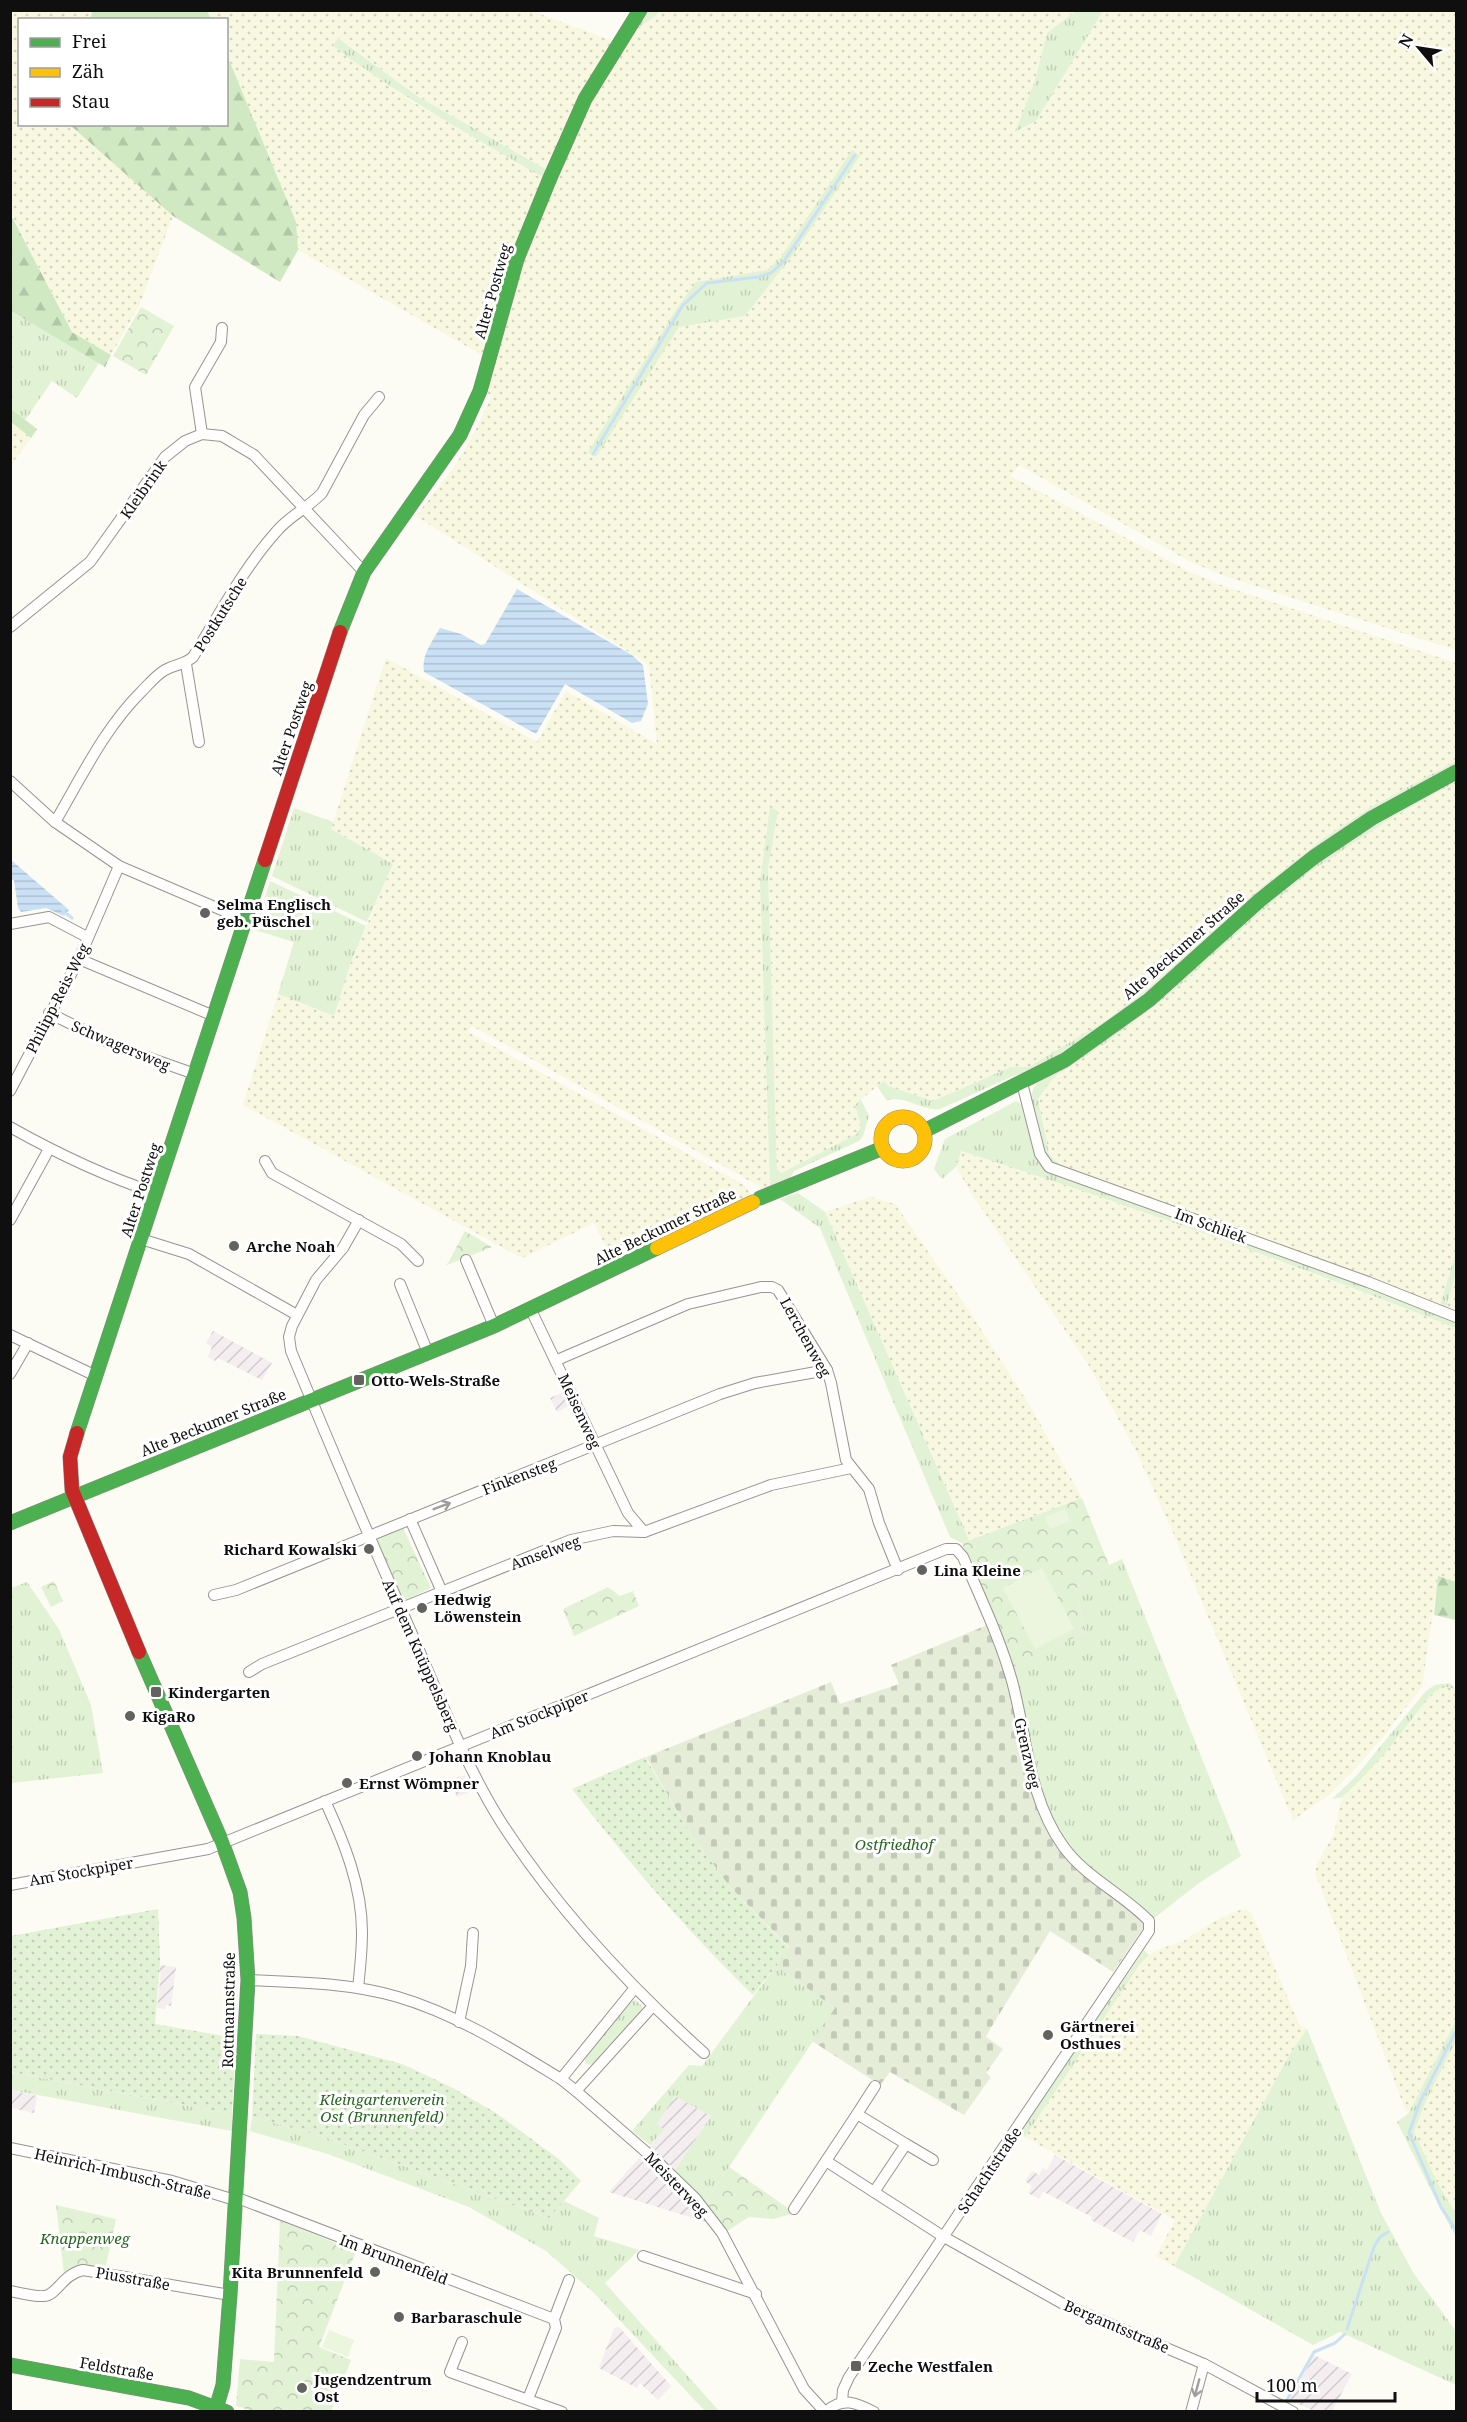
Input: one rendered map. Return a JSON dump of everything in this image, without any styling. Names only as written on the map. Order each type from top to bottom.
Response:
[{"type":"street","name":"Alter Postweg","points":[[75,1496],[70,1484],[71,1451],[343,622],[364,572],[460,435],[480,391],[517,259],[550,178],[585,99],[640,10]]},
{"type":"street","points":[[222,328],[221,342],[195,387],[202,434],[222,436],[254,455],[302,509],[364,572]]},
{"type":"street","name":"Postkutsche","points":[[55,822],[99,746],[126,710],[140,693],[165,670],[186,664],[193,657],[245,574],[275,533],[322,493],[364,415],[379,397]]},
{"type":"street","name":"Kleibrink","points":[[10,627],[90,562],[165,457],[185,441],[202,434]]},
{"type":"street","points":[[186,664],[199,742]]},
{"type":"street","name":"Alte Beckumer Straße","points":[[924,1131],[1065,1060],[1149,1000],[1260,900],[1314,857],[1372,818],[1456,772]]},
{"type":"street","points":[[10,781],[55,822],[119,866],[245,920]]},
{"type":"street","name":"Philipp-Reis-Weg","points":[[10,1091],[79,958],[119,866]]},
{"type":"street","name":"Philipp-Reis-Weg","points":[[10,924],[49,917],[87,937]]},
{"type":"street","points":[[79,958],[214,1016]]},
{"type":"street","name":"Schwagersweg","points":[[49,1013],[118,1047],[195,1074]]},
{"type":"street","name":"Im Schliek","points":[[1022,1083],[1040,1154],[1049,1167],[1368,1282],[1456,1317]]},
{"type":"street","points":[[898,1118],[914,1119],[924,1131],[925,1146],[910,1160],[891,1158],[883,1148],[881,1136],[883,1130],[891,1121],[898,1118]]},
{"type":"street","points":[[10,1127],[49,1149],[112,1179],[156,1193]]},
{"type":"street","name":"Alte Beckumer Straße","points":[[10,1523],[494,1326],[757,1200],[883,1148]]},
{"type":"street","points":[[10,1220],[49,1149]]},
{"type":"street","points":[[266,1161],[272,1173],[401,1244],[418,1261]]},
{"type":"street","points":[[311,1400],[291,1351],[290,1337],[297,1316],[316,1280],[343,1248],[359,1220]]},
{"type":"street","points":[[141,1239],[189,1254],[297,1316]]},
{"type":"street","points":[[466,1260],[494,1326]]},
{"type":"street","points":[[400,1284],[428,1353]]},
{"type":"street","name":"Lerchenweg","points":[[556,1360],[688,1304],[767,1287],[778,1290],[827,1370],[844,1453],[851,1468],[869,1490],[879,1523],[898,1570]]},
{"type":"street","name":"Meisenweg","points":[[531,1310],[628,1513],[644,1532]]},
{"type":"street","points":[[10,1335],[96,1376]]},
{"type":"street","points":[[10,1374],[28,1343]]},
{"type":"street","name":"Finkensteg","points":[[214,1595],[236,1590],[720,1394],[754,1383],[827,1370]]},
{"type":"street","name":"Auf dem Knüppelsberg","points":[[311,1400],[460,1746],[500,1820],[537,1876],[575,1923],[634,1989],[704,2053]]},
{"type":"street","name":"Amselweg","points":[[249,1672],[400,1608],[571,1540],[613,1531],[644,1532],[771,1485],[851,1468]]},
{"type":"street","name":"Rottmannstraße","points":[[75,1496],[156,1692],[222,1842],[240,1892],[248,1980],[230,2295],[220,2410]]},
{"type":"street","points":[[613,1531],[628,1513]]},
{"type":"street","points":[[411,1519],[442,1592]]},
{"type":"street","name":"Am Stockpiper","points":[[10,1885],[207,1849],[946,1549],[956,1549]]},
{"type":"street","name":"Grenzweg","points":[[956,1549],[963,1557],[1004,1657],[1016,1697],[1032,1778],[1048,1822],[1078,1864],[1146,1918],[1150,1924]]},
{"type":"street","points":[[325,1801],[342,1837],[359,1898],[363,1930],[358,1988]]},
{"type":"street","name":"Schachtstraße","points":[[842,2402],[843,2390],[849,2377],[1145,1940],[1150,1924]]},
{"type":"street","points":[[459,2022],[471,1966],[473,1934]]},
{"type":"street","name":"Meisterweg","points":[[248,1980],[358,1988],[399,1997],[459,2022],[514,2050],[561,2079],[639,2144],[694,2198],[729,2243],[804,2390],[825,2412]]},
{"type":"street","points":[[561,2079],[634,1989]]},
{"type":"street","points":[[576,2091],[652,2007]]},
{"type":"street","points":[[794,2210],[875,2086]]},
{"type":"street","points":[[857,2114],[933,2160]]},
{"type":"street","points":[[874,2192],[906,2144]]},
{"type":"street","name":"Heinrich-Imbusch-Straße","points":[[10,2148],[172,2181],[235,2198]]},
{"type":"street","name":"Bergamtsstraße","points":[[826,2162],[944,2237],[1065,2305],[1204,2364],[1293,2412]]},
{"type":"street","name":"Im Brunnenfeld","points":[[235,2198],[554,2319]]},
{"type":"street","points":[[643,2256],[756,2294]]},
{"type":"street","name":"Piusstraße","points":[[10,2291],[46,2297],[53,2293],[67,2276],[83,2270],[230,2295]]},
{"type":"street","points":[[528,2399],[556,2328],[554,2319],[569,2280]]},
{"type":"street","points":[[462,2342],[450,2372],[562,2412]]},
{"type":"street","points":[[1191,2412],[1204,2364]]},
{"type":"street","name":"Feldstraße","points":[[10,2365],[189,2398],[220,2410]]},
{"type":"street","points":[[825,2412],[842,2402],[857,2403],[874,2412]]},
{"type":"shaded area","points":[[213,1331],[272,1363],[262,1380],[218,1358],[215,1361],[208,1357],[212,1347],[206,1343]]},
{"type":"shaded area","points":[[564,1392],[571,1405],[557,1412],[550,1398]]},
{"type":"shaded area","points":[[465,1775],[472,1791],[457,1797],[450,1780]]},
{"type":"shaded area","points":[[160,1965],[176,1967],[171,2006],[166,2005],[165,2009],[157,2008]]},
{"type":"shaded area","points":[[10,2090],[37,2096],[34,2113],[11,2108]]},
{"type":"shaded area","points":[[675,2096],[711,2116],[677,2167],[668,2176],[709,2223],[609,2192],[664,2130],[656,2124]]},
{"type":"shaded area","points":[[1055,2155],[1162,2214],[1151,2236],[1140,2230],[1133,2242],[1046,2193],[1043,2192],[1039,2199],[1028,2193],[1032,2186],[1025,2181],[1032,2171],[1039,2175],[1043,2168],[1047,2170]]},
{"type":"shaded area","points":[[619,2327],[671,2386],[658,2400],[640,2383],[637,2388],[599,2368],[614,2328]]},
{"type":"shaded area","points":[[1314,2355],[1352,2374],[1332,2411],[1314,2411],[1290,2400]]},
{"type":"green space","points":[[93,10],[207,11],[210,18],[90,18]]},
{"type":"green space","points":[[11,11],[93,11],[90,18],[18,18],[18,126],[71,126],[173,216],[139,306],[111,355],[72,332],[11,213]]},
{"type":"green space","points":[[207,11],[532,11],[616,42],[549,171],[417,96],[339,38],[333,45],[410,100],[546,179],[487,358],[298,250],[296,222],[228,57],[228,18],[210,18]]},
{"type":"green space","points":[[646,11],[659,11],[656,16],[630,33]]},
{"type":"green space","points":[[659,11],[1076,11],[1047,33],[1035,81],[1016,132],[1036,121],[1103,11],[1456,11],[1456,650],[1224,576],[1189,561],[1019,465],[1011,476],[1184,569],[1218,584],[1456,663],[1456,761],[1371,807],[1324,838],[1253,894],[1154,983],[1110,1018],[1068,1046],[1029,1067],[1011,1067],[933,1101],[887,1086],[883,1081],[855,1105],[861,1126],[857,1134],[780,1173],[777,1168],[768,869],[777,812],[770,808],[760,881],[770,1186],[765,1189],[757,1185],[472,1026],[468,1032],[744,1185],[752,1196],[613,1261],[594,1223],[522,1258],[243,1105],[278,994],[334,1016],[351,962],[393,864],[331,829],[386,658],[537,742],[566,691],[657,744],[649,665],[416,516],[456,464],[491,397],[484,388],[506,310],[550,187],[562,172],[565,150],[588,100],[630,33],[656,16]],"holes":[[[860,156],[793,255],[745,316],[679,326],[588,452],[675,311],[696,283],[767,270],[781,257]]]},
{"type":"green space","points":[[1076,11],[1103,11],[1036,121],[1015,132],[1035,81],[1047,33]]},
{"type":"green space","points":[[338,38],[417,96],[549,171],[546,179],[384,82],[333,46]]},
{"type":"green space","points":[[228,57],[296,222],[298,250],[280,282],[173,216],[71,126],[228,126]]},
{"type":"green space","points":[[852,150],[860,156],[793,255],[745,316],[679,327],[596,457],[588,452],[675,311],[696,282],[767,270],[781,257]]},
{"type":"green space","points":[[10,213],[72,332],[111,355],[105,367],[11,311]]},
{"type":"green space","points":[[141,307],[174,326],[146,375],[113,356]]},
{"type":"green space","points":[[11,311],[99,363],[77,398],[52,381],[25,420],[11,409]]},
{"type":"green space","points":[[11,409],[37,429],[31,438],[11,422]]},
{"type":"green space","points":[[10,422],[31,438],[11,465],[10,465]]},
{"type":"green space","points":[[1456,761],[1456,768],[1380,809],[1147,995],[1072,1050],[940,1109],[927,1108],[899,1099],[887,1101],[877,1086],[884,1081],[888,1086],[933,1101],[1011,1067],[1029,1067],[1110,1018],[1154,983],[1253,894],[1324,838],[1371,807]]},
{"type":"green space","points":[[1456,777],[1456,782],[1393,817],[1310,872],[1268,906],[1171,993],[1107,1042],[1054,1077],[1038,1099],[1049,1154],[1064,1169],[1049,1160],[1043,1149],[1031,1096],[1039,1081],[1122,1021],[1323,857],[1387,813]]},
{"type":"green space","points":[[1456,782],[1456,1252],[1440,1306],[1064,1169],[1054,1162],[1049,1154],[1038,1099],[1054,1077],[1107,1042],[1171,993],[1268,906],[1310,872],[1393,817]]},
{"type":"green space","points":[[770,807],[778,811],[768,869],[777,1169],[781,1173],[857,1134],[861,1126],[855,1105],[861,1100],[869,1116],[863,1136],[859,1141],[794,1171],[790,1178],[770,1186],[760,881]]},
{"type":"green space","points":[[294,808],[333,822],[331,829],[393,864],[367,922],[272,876]]},
{"type":"green space","points":[[270,881],[366,926],[351,962],[334,1016],[278,994],[294,942],[255,930]]},
{"type":"green space","points":[[1016,1101],[1024,1106],[1038,1162],[1046,1171],[1372,1288],[1456,1321],[1456,1328],[1210,1235],[961,1151],[956,1167],[942,1179],[934,1169],[945,1139]]},
{"type":"green space","points":[[961,1151],[1196,1230],[1456,1328],[1456,1582],[1438,1577],[1422,1687],[1352,1772],[1329,1795],[1293,1820],[1174,1535],[1135,1449],[1088,1364],[971,1193],[956,1167]]},
{"type":"green space","points":[[798,1193],[825,1212],[969,1540],[962,1543],[950,1537],[820,1228],[780,1199]]},
{"type":"green space","points":[[870,1197],[895,1204],[970,1312],[1030,1406],[1082,1498],[969,1540],[825,1212]]},
{"type":"green space","points":[[465,1231],[492,1247],[447,1265]]},
{"type":"green space","points":[[1456,1252],[1456,1273],[1446,1308],[1440,1306]]},
{"type":"green space","points":[[1456,1273],[1456,1312],[1446,1308]]},
{"type":"green space","points":[[1082,1498],[1109,1565],[1076,1588],[1084,1633],[1011,1668],[962,1543]]},
{"type":"green space","points":[[1065,1509],[1070,1521],[1050,1529],[1045,1517]]},
{"type":"green space","points":[[403,1528],[431,1588],[401,1602],[375,1539]]},
{"type":"green space","points":[[1122,1559],[1241,1856],[1199,1883],[1153,1919],[1093,1873],[1064,1841],[1045,1806],[1011,1668],[1084,1633],[1076,1588],[1109,1565]]},
{"type":"green space","points":[[1042,1568],[1074,1629],[1035,1649],[1003,1588]]},
{"type":"green space","points":[[1438,1576],[1456,1582],[1456,1620],[1434,1615]]},
{"type":"green space","points":[[54,1581],[63,1601],[51,1607],[41,1587]]},
{"type":"green space","points":[[27,1582],[59,1629],[91,1705],[103,1773],[11,1783],[11,1588]]},
{"type":"green space","points":[[608,1587],[620,1596],[633,1591],[639,1606],[574,1636],[563,1609]]},
{"type":"green space","name":"Ostfriedhof","points":[[987,1625],[1001,1657],[1045,1825],[1143,1921],[1144,1927],[1113,1972],[1050,1931],[986,2037],[1003,2049],[986,2073],[991,2077],[964,2115],[890,2072],[880,2085],[812,2041],[835,2008],[776,1966],[790,1948],[729,1886],[687,1828],[646,1757],[831,1682],[840,1704],[899,1684],[891,1665]]},
{"type":"green space","points":[[1449,1683],[1456,1689],[1447,1687],[1438,1689],[1360,1780],[1342,1797],[1332,1799],[1357,1775],[1426,1691],[1435,1685]]},
{"type":"green space","points":[[1447,1687],[1456,1689],[1456,2020],[1407,2114],[1315,1873],[1317,1864],[1334,1834],[1342,1797],[1387,1751],[1429,1697],[1438,1689]]},
{"type":"green space","points":[[645,1757],[687,1828],[729,1886],[790,1949],[753,1995],[704,1946],[659,1895],[572,1789]]},
{"type":"green space","points":[[158,1909],[160,1961],[155,2024],[236,2038],[232,2114],[11,2072],[11,1936]]},
{"type":"green space","points":[[1246,1909],[1252,1914],[1299,2024],[1307,2029],[1290,2054],[1174,2266],[1156,2256],[1175,2220],[1025,2137],[1140,1964],[1149,1955],[1162,1948],[1182,1942],[1213,1922],[1236,1911]]},
{"type":"green space","points":[[1144,1950],[1149,1955],[1140,1964],[1025,2137],[1019,2134]]},
{"type":"green space","points":[[776,1966],[835,2008],[705,2203],[675,2170],[711,2116],[675,2096],[657,2124],[664,2130],[650,2145],[632,2131],[689,2065],[702,2066]]},
{"type":"green space","points":[[635,2000],[643,2010],[593,2065],[586,2064],[584,2057],[628,2004]]},
{"type":"green space","points":[[1456,2020],[1456,2041],[1425,2103],[1414,2132],[1437,2182],[1456,2214],[1456,2237],[1397,2122],[1408,2114]]},
{"type":"green space","points":[[1307,2029],[1381,2213],[1414,2274],[1456,2331],[1456,2385],[1340,2332],[1313,2345],[1174,2266],[1290,2054]]},
{"type":"green space","name":"Kleingartenverein Ost (Brunnenfeld)","points":[[256,2034],[298,2036],[402,2064],[453,2088],[496,2113],[560,2160],[581,2181],[549,2218],[318,2135],[252,2117]]},
{"type":"green space","points":[[1456,2041],[1456,2214],[1437,2182],[1414,2132],[1425,2103]]},
{"type":"green space","points":[[10,2072],[232,2114],[232,2131],[11,2090]]},
{"type":"green space","points":[[252,2117],[318,2135],[549,2218],[564,2201],[599,2218],[594,2236],[639,2250],[605,2283],[719,2411],[705,2411],[594,2293],[546,2251],[469,2207],[328,2154],[250,2131]]},
{"type":"green space","points":[[729,2167],[795,2213],[773,2219],[749,2217],[727,2231],[705,2203]]},
{"type":"green space","name":"Knappenweg","points":[[56,2205],[116,2219],[105,2270],[74,2268],[64,2274]]},
{"type":"green space","points":[[280,2221],[356,2251],[319,2347],[351,2360],[331,2411],[253,2411],[236,2406],[240,2359],[274,2362]]},
{"type":"green space","points":[[329,2330],[354,2340],[348,2357],[322,2347]]},
{"type":"water","points":[[517,589],[632,655],[643,665],[648,704],[641,721],[632,723],[565,684],[536,734],[424,672],[426,654],[440,628],[461,634],[481,645],[485,644]]},
{"type":"water","points":[[10,859],[69,910],[64,916],[46,908],[21,912],[18,908],[14,880],[11,880]]},
{"type":"waterway","points":[[593,454],[683,305],[707,283],[758,277],[771,273],[784,261],[855,155]]},
{"type":"waterway","points":[[63,911],[72,918]]},
{"type":"waterway","points":[[1456,2031],[1420,2102],[1409,2133],[1441,2207],[1456,2230]]},
{"type":"waterway","points":[[1347,2329],[1374,2247],[1380,2237],[1388,2232]]},
{"type":"waterway","points":[[1287,2400],[1314,2352],[1335,2343],[1345,2334]]},
{"type":"traffic: fast","points":[[340,632],[364,572],[460,435],[480,391],[517,259],[550,178],[585,99],[640,10]]},
{"type":"traffic: fast","points":[[924,1131],[1065,1060],[1149,1000],[1260,900],[1314,857],[1372,818],[1456,772]]},
{"type":"traffic: fast","points":[[77,1433],[265,860]]},
{"type":"traffic: fast","points":[[760,1198],[883,1148]]},
{"type":"traffic: fast","points":[[10,1523],[494,1326],[657,1248]]},
{"type":"traffic: fast","points":[[139,1652],[222,1842],[240,1892],[244,1918],[248,1980],[230,2295],[223,2385],[215,2412]]},
{"type":"traffic: fast","points":[[10,2365],[189,2398],[227,2412]]},
{"type":"traffic: slow","points":[[903,1117],[919,1123],[925,1139],[919,1155],[903,1161],[887,1155],[881,1139],[887,1123],[903,1117]]},
{"type":"traffic: slow","points":[[657,1248],[753,1202]]},
{"type":"traffic: jam","points":[[265,860],[340,632]]},
{"type":"traffic: jam","points":[[77,1433],[70,1457],[72,1490],[139,1652]]},
{"type":"place","name":"Selma Englisch geb. Püschel","points":[[205,913]]},
{"type":"place","name":"Arche Noah","points":[[234,1246]]},
{"type":"place","name":"Otto-Wels-Straße","points":[[359,1380]]},
{"type":"place","name":"Richard Kowalski","points":[[369,1549]]},
{"type":"place","name":"Lina Kleine","points":[[922,1570]]},
{"type":"place","name":"Hedwig Löwenstein","points":[[422,1608]]},
{"type":"place","name":"Kindergarten","points":[[156,1692]]},
{"type":"place","name":"KigaRo","points":[[130,1716]]},
{"type":"place","name":"Johann Knoblau","points":[[417,1756]]},
{"type":"place","name":"Ernst Wömpner","points":[[347,1783]]},
{"type":"place","name":"Gärtnerei Osthues","points":[[1048,2035]]},
{"type":"place","name":"Kita Brunnenfeld","points":[[375,2272]]},
{"type":"place","name":"Barbaraschule","points":[[399,2317]]},
{"type":"place","name":"Zeche Westfalen","points":[[856,2366]]},
{"type":"place","name":"Jugendzentrum Ost","points":[[302,2388]]}]
